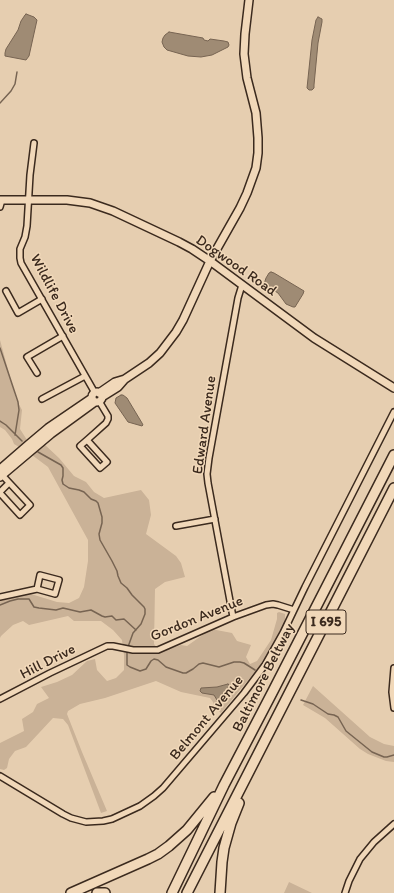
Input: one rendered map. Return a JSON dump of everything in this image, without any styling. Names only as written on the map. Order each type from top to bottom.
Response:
[{"type":"highway","name":"Baltimore Beltway","points":[[172,893],[224,785],[394,455]]},
{"type":"highway","name":"Baltimore Beltway","points":[[188,893],[394,488]]},
{"type":"highway","points":[[220,893],[222,862],[231,823],[258,756]]},
{"type":"highway","points":[[71,893],[148,859],[169,846],[191,827],[224,785]]},
{"type":"highway","points":[[77,893],[86,887]]},
{"type":"highway","points":[[97,893],[105,893]]},
{"type":"main road","points":[[1,474],[29,444],[48,428],[97,398],[115,382],[125,379],[148,363],[160,353],[176,332],[210,261],[248,193],[256,168],[258,153],[258,124],[247,78],[244,54],[249,0]]},
{"type":"main road","name":"Dogwood Road","points":[[1,202],[67,200],[90,203],[100,206],[179,242],[210,261],[314,338],[394,388]]},
{"type":"street","name":"Wildlife Drive","points":[[34,143],[30,175],[27,226],[25,237],[20,249],[20,258],[108,416],[106,423],[87,440]]},
{"type":"street","name":"Edward Avenue","points":[[233,617],[208,483],[208,466],[238,298],[242,285]]},
{"type":"street","points":[[6,291],[18,313],[42,299]]},
{"type":"street","points":[[36,373],[27,357],[63,336]]},
{"type":"street","points":[[42,399],[85,376]]},
{"type":"street","name":"Belmont Avenue","points":[[0,776],[63,814],[86,822],[103,821],[122,815],[140,806],[163,788],[256,678],[273,652],[394,412]]},
{"type":"street","points":[[87,440],[107,462],[100,468],[80,446],[87,440]]},
{"type":"street","points":[[1,474],[30,505],[20,515],[0,493],[9,483]]},
{"type":"street","points":[[176,526],[215,519]]},
{"type":"street","points":[[0,597],[37,589],[55,594],[59,580],[40,575],[37,589]]},
{"type":"street","name":"Gordon Avenue","points":[[107,646],[142,651],[158,650],[233,617],[270,604],[294,610]]},
{"type":"street","name":"Hill Drive","points":[[0,699],[107,646]]},
{"type":"street","points":[[394,668],[392,692],[394,708]]},
{"type":"street","points":[[345,893],[360,859],[378,838],[394,824]]},
{"type":"shaded area","points":[[26,14],[37,20],[29,56],[26,60],[5,56],[6,49]]},
{"type":"shaded area","points":[[318,17],[322,19],[322,22],[318,43],[314,88],[309,90],[307,88],[312,40]]},
{"type":"shaded area","points":[[169,32],[203,38],[204,40],[208,41],[210,39],[224,41],[228,42],[229,45],[228,47],[212,55],[201,57],[188,56],[167,50],[164,47],[162,42],[163,38]]},
{"type":"shaded area","points":[[271,272],[304,291],[295,307],[286,304],[278,293],[264,284],[266,278]]},
{"type":"shaded area","points":[[0,340],[16,399],[22,410],[20,429],[27,440],[19,447],[14,444],[5,430],[0,427]]},
{"type":"shaded area","points":[[121,395],[127,398],[142,423],[142,426],[128,422],[115,403],[116,398]]},
{"type":"shaded area","points":[[44,444],[59,458],[74,476],[86,482],[94,492],[104,498],[141,490],[149,500],[151,515],[146,534],[176,556],[181,563],[185,577],[165,582],[155,589],[154,644],[160,652],[181,645],[187,646],[211,629],[232,633],[237,641],[251,645],[246,657],[250,664],[257,661],[271,640],[277,619],[277,613],[279,612],[285,614],[285,620],[281,632],[263,662],[221,713],[215,708],[210,698],[181,692],[156,681],[105,698],[80,704],[68,711],[67,714],[107,811],[101,813],[68,725],[63,719],[53,718],[26,747],[15,751],[9,759],[7,768],[4,770],[0,769],[0,743],[24,731],[22,719],[33,712],[37,704],[49,698],[41,687],[72,675],[87,661],[95,659],[97,670],[107,681],[116,678],[124,670],[122,640],[113,630],[101,621],[74,621],[68,616],[29,625],[23,621],[13,625],[0,638],[0,601],[31,594],[57,602],[69,603],[79,598],[84,587],[88,561],[88,540],[48,467],[32,455]]},
{"type":"shaded area","points":[[228,684],[230,686],[220,701],[217,700],[214,695],[202,693],[200,691],[201,688],[217,687]]},
{"type":"shaded area","points":[[313,686],[370,737],[384,744],[394,746],[394,762],[386,761],[360,749],[325,718],[303,705]]},
{"type":"shaded area","points":[[289,882],[312,893],[284,893]]},
{"type":"waterway","points":[[0,103],[15,84],[17,72]]},
{"type":"waterway","points":[[0,348],[18,402],[19,410],[15,435]]},
{"type":"waterway","points":[[0,421],[22,441]]},
{"type":"waterway","points":[[38,452],[61,465],[63,468],[63,484],[69,488],[84,492],[98,503],[102,517],[99,534],[100,540],[117,571],[121,583],[145,609],[145,614],[141,624],[133,633],[128,647]]},
{"type":"waterway","points":[[0,605],[18,599],[29,599],[34,607],[39,608],[56,610],[63,608],[80,612],[91,610],[105,617],[112,616],[116,620],[124,619],[136,630]]},
{"type":"waterway","points":[[127,650],[127,665],[140,671],[146,669],[154,659],[158,660],[166,667],[183,673],[186,673],[203,663],[219,667],[234,662],[240,662],[255,670]]},
{"type":"waterway","points":[[301,700],[313,704],[328,714],[338,717],[346,731],[372,752],[384,757],[394,755]]}]
